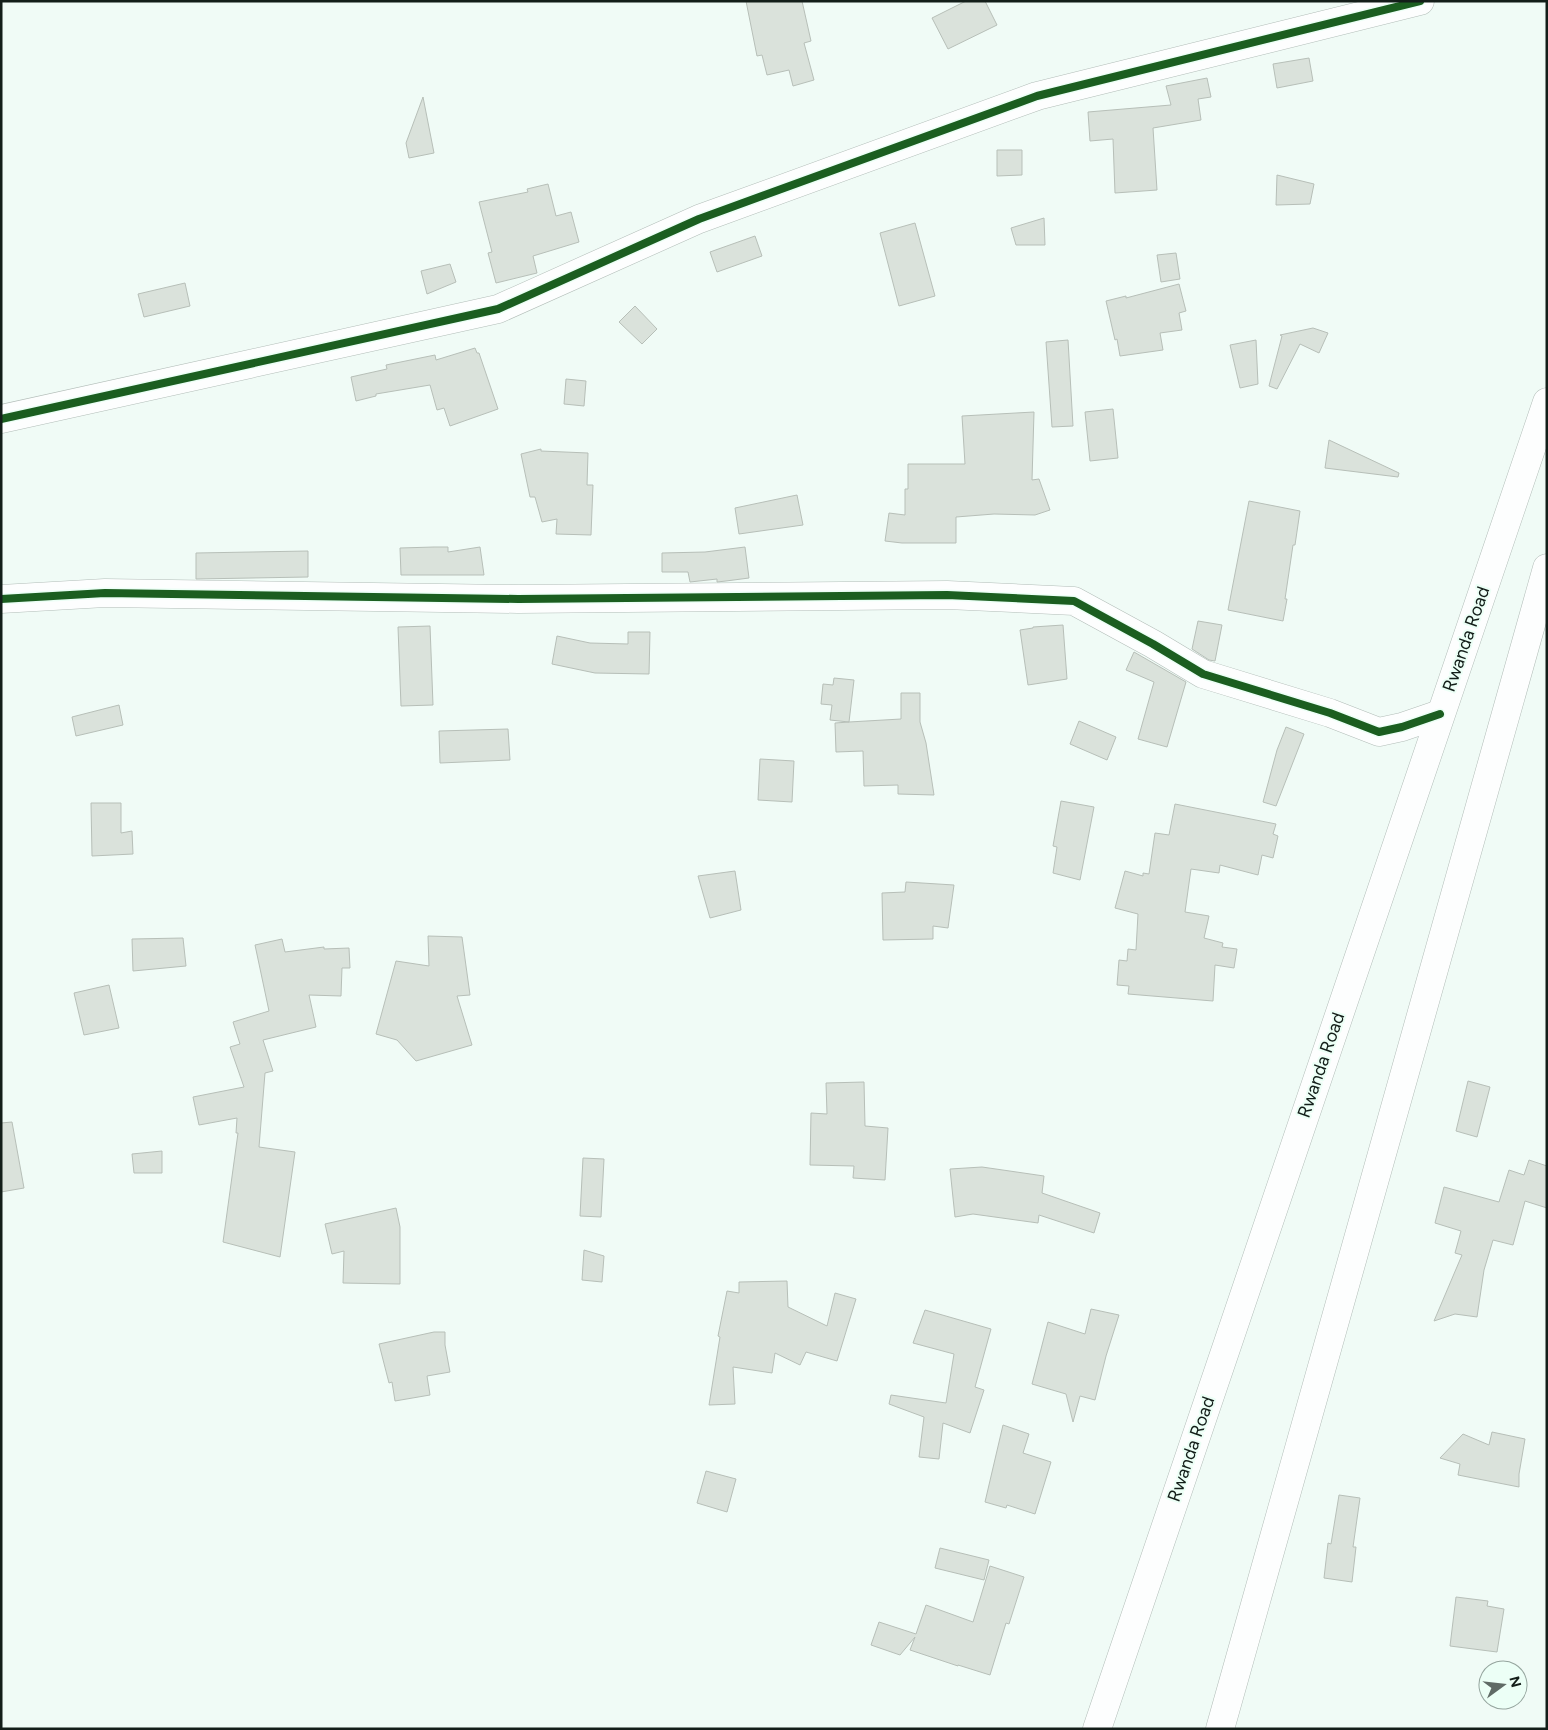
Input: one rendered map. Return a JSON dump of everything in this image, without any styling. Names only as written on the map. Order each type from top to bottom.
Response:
[{"type":"main road","points":[[1,419],[498,309],[699,219],[1036,96],[1420,1]]},
{"type":"main road","name":"Rwanda Road","points":[[1097,1729],[1547,402]]},
{"type":"main road","points":[[1220,1729],[1547,568]]},
{"type":"main road","points":[[1,599],[106,593],[518,599],[947,595],[1074,600],[1202,674],[1330,713],[1378,732],[1402,727],[1440,714]]},
{"type":"building","points":[[746,1],[802,1],[811,41],[804,43],[814,80],[793,86],[789,70],[767,75],[762,55],[757,56]]},
{"type":"building","points":[[966,1],[985,1],[997,25],[948,49],[932,18]]},
{"type":"building","points":[[1309,58],[1313,81],[1277,88],[1273,64]]},
{"type":"building","points":[[1207,78],[1211,97],[1198,99],[1201,120],[1153,128],[1157,190],[1115,193],[1113,139],[1090,141],[1088,112],[1171,105],[1166,86]]},
{"type":"building","points":[[423,97],[434,153],[409,158],[406,143]]},
{"type":"building","points":[[997,150],[1022,150],[1022,175],[997,176]]},
{"type":"building","points":[[1277,175],[1314,184],[1310,204],[1276,205]]},
{"type":"building","points":[[548,184],[556,216],[571,212],[579,242],[533,256],[537,273],[496,283],[488,253],[492,252],[479,202],[528,192],[527,189]]},
{"type":"building","points":[[1044,218],[1045,245],[1016,245],[1011,228]]},
{"type":"building","points":[[915,223],[935,296],[899,306],[880,233]]},
{"type":"building","points":[[755,236],[762,256],[717,272],[710,252]]},
{"type":"building","points":[[1176,253],[1180,279],[1161,282],[1157,255]]},
{"type":"building","points":[[450,264],[456,282],[427,294],[421,271]]},
{"type":"building","points":[[185,283],[190,306],[144,317],[138,294]]},
{"type":"building","points":[[1179,284],[1186,311],[1179,313],[1182,330],[1160,333],[1163,350],[1120,356],[1106,301],[1126,296],[1126,298]]},
{"type":"building","points":[[635,306],[657,329],[642,344],[619,322]]},
{"type":"building","points":[[1313,328],[1328,333],[1319,353],[1300,344],[1277,389],[1269,386],[1282,336],[1280,335]]},
{"type":"building","points":[[1068,340],[1073,426],[1052,427],[1046,342]]},
{"type":"building","points":[[1256,340],[1258,384],[1240,388],[1230,345]]},
{"type":"building","points":[[475,348],[477,353],[479,353],[498,409],[450,426],[444,408],[437,410],[430,385],[376,394],[376,396],[356,401],[351,377],[387,369],[386,365],[435,355],[436,360]]},
{"type":"building","points":[[566,379],[586,381],[584,406],[564,404]]},
{"type":"building","points":[[1113,409],[1118,458],[1090,461],[1085,412]]},
{"type":"building","points":[[1034,412],[1032,480],[1039,479],[1050,510],[1035,515],[994,514],[956,517],[956,543],[902,543],[885,541],[889,513],[905,515],[905,489],[908,489],[908,464],[965,464],[962,416]]},
{"type":"building","points":[[1329,440],[1399,473],[1398,477],[1325,468]]},
{"type":"building","points":[[541,449],[541,451],[588,453],[587,485],[593,485],[591,535],[556,534],[557,519],[542,522],[535,497],[530,497],[521,454]]},
{"type":"building","points":[[797,495],[803,525],[739,534],[735,508]]},
{"type":"building","points":[[1249,501],[1300,511],[1295,545],[1293,545],[1283,621],[1228,610]]},
{"type":"building","points":[[448,547],[448,552],[480,547],[484,575],[401,575],[400,548]]},
{"type":"building","points":[[745,547],[749,578],[717,582],[717,579],[690,582],[688,572],[662,572],[662,553],[705,552]]},
{"type":"building","points":[[308,551],[308,577],[196,579],[196,553]]},
{"type":"building","points":[[1198,621],[1222,625],[1215,661],[1209,660],[1192,649]]},
{"type":"building","points":[[1063,625],[1067,679],[1028,685],[1020,630]]},
{"type":"building","points":[[430,626],[433,705],[401,706],[398,627]]},
{"type":"building","points":[[628,632],[650,632],[649,674],[595,673],[552,664],[557,636],[590,643],[628,644]]},
{"type":"building","points":[[1134,652],[1186,682],[1167,747],[1138,739],[1154,682],[1126,670]]},
{"type":"building","points":[[834,678],[854,680],[849,722],[830,720],[832,705],[821,704],[823,684],[833,685]]},
{"type":"building","points":[[901,693],[920,693],[920,722],[926,743],[934,795],[898,794],[898,785],[864,786],[863,751],[836,752],[835,723],[901,719]]},
{"type":"building","points":[[119,705],[123,725],[76,736],[72,717]]},
{"type":"building","points":[[1079,721],[1116,737],[1107,760],[1070,744]]},
{"type":"building","points":[[1286,727],[1304,734],[1276,806],[1263,802],[1277,750]]},
{"type":"building","points":[[508,729],[510,760],[440,763],[439,731]]},
{"type":"building","points":[[760,759],[794,761],[792,802],[758,800]]},
{"type":"building","points":[[1061,801],[1094,807],[1080,880],[1053,873],[1057,847],[1053,846]]},
{"type":"building","points":[[91,803],[121,803],[121,833],[132,831],[133,854],[92,856]]},
{"type":"building","points":[[1175,804],[1276,824],[1273,834],[1278,836],[1273,858],[1262,855],[1258,875],[1220,865],[1219,873],[1191,869],[1185,912],[1209,916],[1204,938],[1223,943],[1222,947],[1237,949],[1234,968],[1215,965],[1213,1001],[1128,994],[1129,986],[1117,985],[1119,960],[1127,961],[1128,949],[1136,950],[1138,914],[1115,908],[1125,871],[1143,876],[1143,873],[1149,874],[1155,833],[1169,835]]},
{"type":"building","points":[[735,871],[741,910],[710,918],[698,876]]},
{"type":"building","points":[[906,882],[954,885],[948,928],[933,926],[933,939],[883,940],[882,893],[905,892]]},
{"type":"building","points":[[428,936],[462,937],[470,995],[457,996],[472,1045],[416,1061],[397,1040],[376,1034],[396,961],[429,966]]},
{"type":"building","points":[[183,938],[186,966],[133,971],[132,939]]},
{"type":"building","points":[[282,939],[285,952],[324,947],[324,949],[349,948],[350,968],[342,968],[341,996],[309,995],[316,1027],[263,1040],[273,1071],[265,1073],[259,1147],[295,1152],[280,1257],[223,1242],[238,1133],[236,1133],[237,1118],[199,1125],[193,1097],[244,1087],[230,1047],[240,1044],[233,1022],[269,1011],[255,945]]},
{"type":"building","points":[[109,985],[119,1028],[84,1035],[74,993]]},
{"type":"building","points":[[1468,1081],[1490,1087],[1477,1137],[1456,1131]]},
{"type":"building","points":[[864,1082],[865,1126],[888,1128],[885,1180],[853,1178],[854,1166],[810,1165],[811,1113],[827,1114],[826,1083]]},
{"type":"building","points":[[12,1122],[24,1188],[1,1192],[1,1123]]},
{"type":"building","points":[[162,1151],[162,1173],[134,1173],[132,1154]]},
{"type":"building","points":[[583,1158],[604,1159],[601,1217],[580,1216]]},
{"type":"building","points":[[1529,1160],[1547,1166],[1547,1208],[1525,1201],[1513,1245],[1493,1240],[1484,1270],[1477,1317],[1455,1314],[1434,1321],[1462,1255],[1455,1253],[1461,1231],[1435,1223],[1444,1187],[1499,1202],[1509,1170],[1524,1175]]},
{"type":"building","points":[[982,1167],[1044,1176],[1042,1193],[1100,1213],[1094,1233],[1039,1215],[1038,1223],[973,1214],[955,1217],[950,1169]]},
{"type":"building","points":[[396,1208],[400,1227],[400,1284],[343,1283],[344,1251],[332,1254],[325,1224]]},
{"type":"building","points":[[584,1250],[604,1256],[602,1282],[582,1280]]},
{"type":"building","points":[[787,1281],[788,1307],[827,1326],[835,1293],[856,1299],[837,1361],[806,1352],[800,1365],[775,1353],[772,1373],[733,1367],[735,1404],[709,1405],[720,1337],[718,1336],[727,1291],[739,1293],[739,1282]]},
{"type":"building","points":[[1091,1309],[1119,1315],[1095,1400],[1080,1396],[1073,1422],[1066,1394],[1032,1384],[1048,1322],[1085,1334]]},
{"type":"building","points":[[925,1310],[991,1329],[975,1387],[984,1390],[970,1433],[943,1423],[939,1459],[919,1457],[924,1417],[889,1404],[891,1395],[946,1403],[954,1354],[913,1343]]},
{"type":"building","points":[[434,1332],[445,1332],[445,1345],[450,1372],[427,1376],[430,1395],[395,1401],[392,1382],[389,1383],[379,1344]]},
{"type":"building","points":[[1003,1425],[1029,1434],[1023,1453],[1051,1462],[1035,1514],[1007,1505],[1006,1508],[985,1502]]},
{"type":"building","points":[[1492,1432],[1525,1439],[1519,1474],[1519,1487],[1458,1475],[1460,1464],[1440,1458],[1463,1434],[1489,1445]]},
{"type":"building","points":[[706,1471],[736,1479],[727,1512],[697,1503]]},
{"type":"building","points":[[1339,1495],[1360,1498],[1353,1547],[1356,1547],[1352,1582],[1324,1578],[1328,1543],[1331,1544]]},
{"type":"building","points":[[940,1548],[989,1560],[984,1580],[935,1568]]},
{"type":"building","points":[[990,1566],[1024,1577],[1009,1624],[1006,1623],[990,1675],[910,1650],[915,1637],[900,1655],[871,1645],[879,1622],[916,1634],[926,1605],[973,1622]]},
{"type":"building","points":[[1456,1597],[1488,1601],[1487,1606],[1504,1609],[1497,1652],[1450,1646]]},
{"type":"cycle path","points":[[1,419],[498,309],[699,219],[1037,96],[1420,1]]},
{"type":"cycle path","points":[[1,599],[105,593],[518,599],[947,595],[1074,601],[1203,674],[1330,713],[1379,732],[1402,727],[1440,714]]}]
